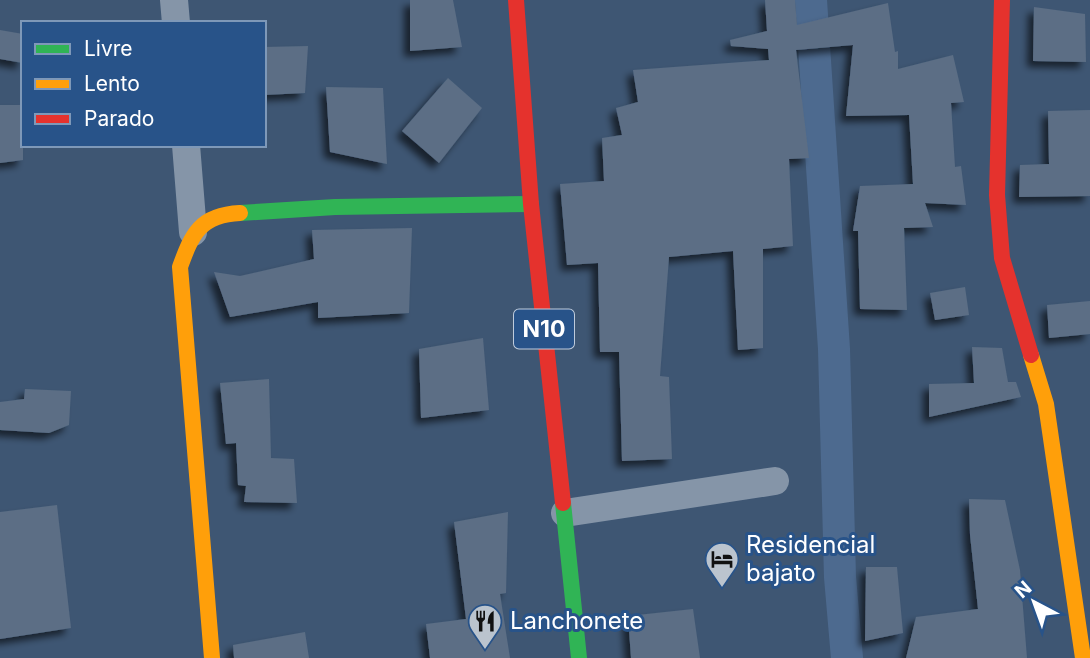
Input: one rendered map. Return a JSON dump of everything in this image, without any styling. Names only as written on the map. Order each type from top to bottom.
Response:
[{"type":"street","points":[[174,0],[176,21]]},
{"type":"street","name":"N10","points":[[516,0],[531,204],[579,658]]},
{"type":"street","points":[[1002,0],[997,195],[1002,258],[1046,404],[1083,658]]},
{"type":"street","points":[[186,147],[193,232],[180,267],[212,658]]},
{"type":"street","points":[[193,232],[212,219],[234,213],[335,207],[531,204]]},
{"type":"street","points":[[565,513],[775,481]]},
{"type":"building","points":[[410,0],[453,0],[462,47],[410,51]]},
{"type":"building","points":[[765,0],[795,0],[797,25],[888,3],[895,52],[898,51],[898,69],[953,55],[964,102],[951,103],[955,167],[961,166],[966,205],[925,203],[933,227],[904,228],[907,310],[860,309],[858,231],[853,231],[860,186],[913,184],[909,115],[846,116],[853,45],[796,50],[809,158],[789,159],[793,246],[763,249],[763,348],[738,350],[733,251],[669,257],[660,376],[669,377],[672,459],[622,461],[619,352],[600,352],[598,263],[567,265],[560,184],[604,181],[602,138],[622,135],[616,108],[638,102],[633,70],[769,60],[768,49],[731,46],[730,40],[767,31]]},
{"type":"building","points":[[1034,7],[1085,14],[1086,62],[1033,61]]},
{"type":"building","points":[[0,30],[21,34],[21,63],[0,59]]},
{"type":"building","points":[[308,46],[305,93],[266,95],[266,47]]},
{"type":"building","points":[[448,78],[482,108],[439,163],[402,131]]},
{"type":"building","points":[[326,87],[383,88],[387,164],[330,152]]},
{"type":"building","points":[[0,105],[21,105],[23,160],[0,163]]},
{"type":"building","points":[[1090,110],[1090,196],[1019,197],[1020,165],[1049,164],[1048,111]]},
{"type":"building","points":[[412,228],[409,313],[318,318],[318,302],[230,317],[214,272],[240,276],[314,259],[312,230]]},
{"type":"building","points":[[965,287],[969,315],[935,320],[930,293]]},
{"type":"building","points":[[1090,301],[1090,334],[1049,338],[1047,305]]},
{"type":"building","points":[[483,338],[489,410],[421,418],[419,349]]},
{"type":"building","points":[[972,347],[1002,348],[1008,382],[1016,382],[1021,397],[929,417],[929,384],[974,383]]},
{"type":"building","points":[[269,379],[271,458],[294,459],[297,503],[244,502],[246,486],[238,485],[236,443],[226,444],[220,383]]},
{"type":"building","points":[[25,389],[71,391],[69,425],[49,433],[0,430],[0,402],[24,399]]},
{"type":"building","points":[[969,499],[1005,500],[1020,570],[1027,658],[906,658],[916,617],[978,609]]},
{"type":"building","points":[[57,505],[71,628],[0,639],[0,512]]},
{"type":"building","points":[[508,512],[506,593],[500,594],[510,658],[430,658],[426,624],[466,619],[454,522]]},
{"type":"building","points":[[866,567],[897,567],[903,633],[865,641]]},
{"type":"building","points":[[693,609],[700,658],[631,658],[628,616]]},
{"type":"building","points":[[305,632],[309,658],[234,658],[233,645]]},
{"type":"waterway","points":[[811,0],[834,349],[840,577],[847,658]]},
{"type":"traffic: fast","points":[[240,213],[335,207],[531,204]]},
{"type":"traffic: fast","points":[[563,503],[579,658]]},
{"type":"traffic: slow","points":[[212,658],[180,267],[200,228],[215,218],[240,213]]},
{"type":"traffic: slow","points":[[1031,355],[1046,404],[1083,658]]},
{"type":"traffic: jam","points":[[516,0],[531,204],[563,503]]},
{"type":"traffic: jam","points":[[1002,0],[997,195],[1002,258],[1031,355]]},
{"type":"place","name":"Residencial bajato","points":[[722,589]]},
{"type":"place","name":"Lanchonete","points":[[485,651]]}]
